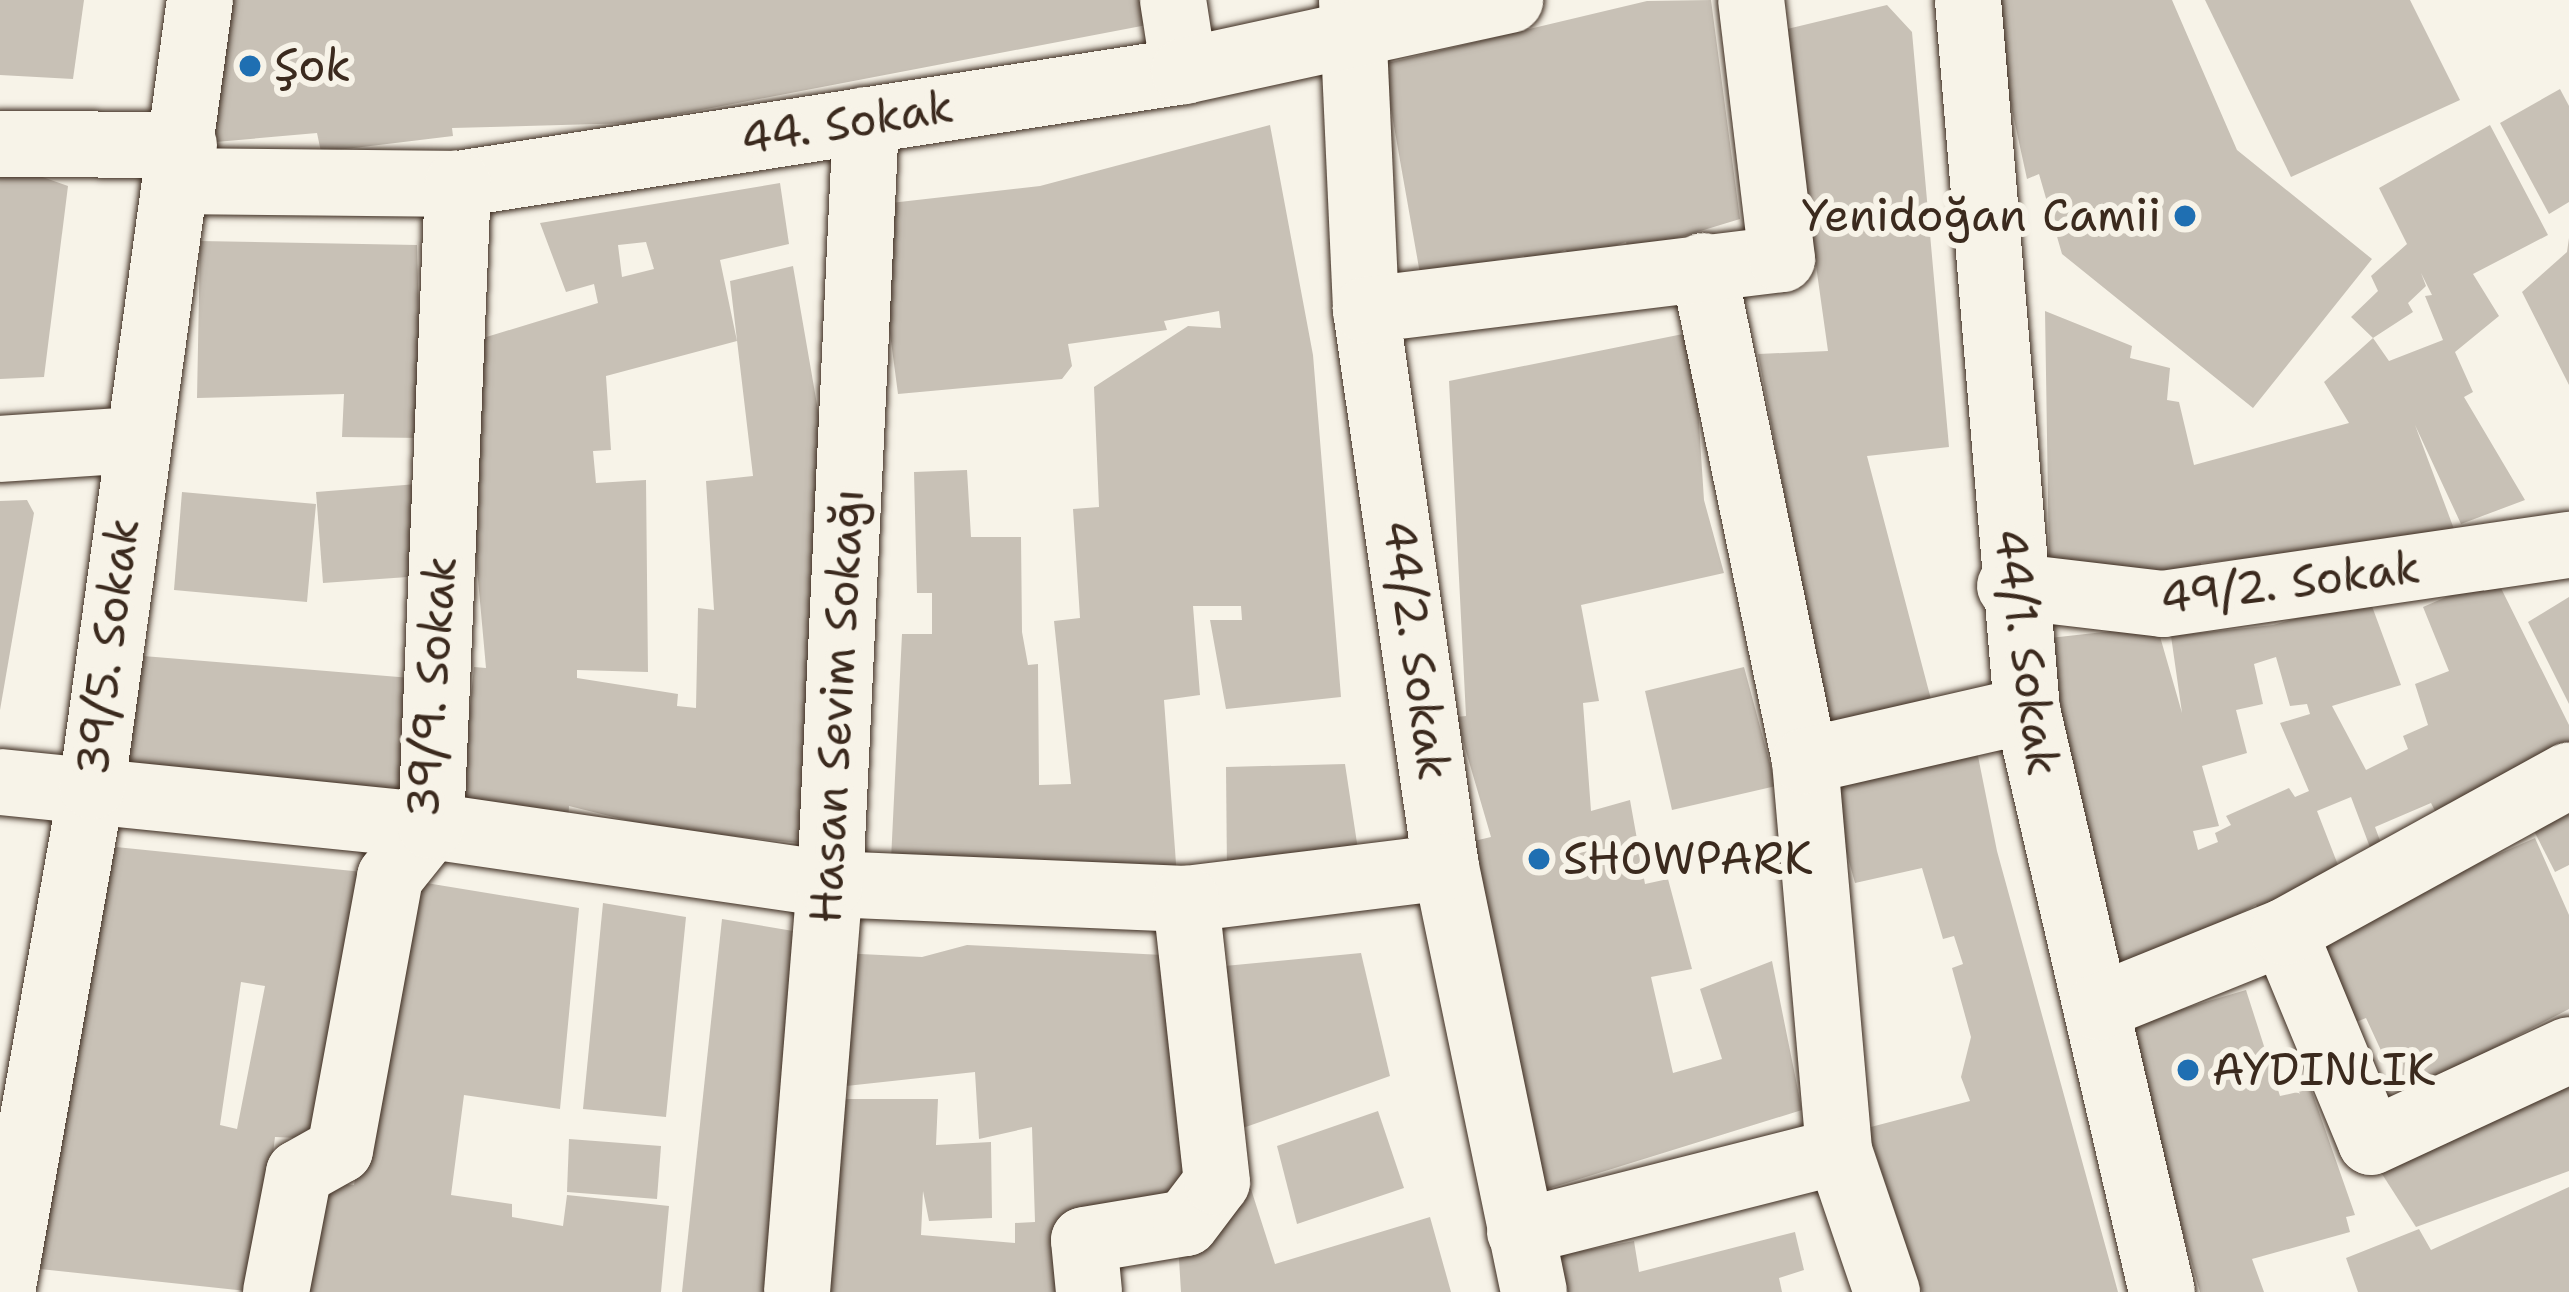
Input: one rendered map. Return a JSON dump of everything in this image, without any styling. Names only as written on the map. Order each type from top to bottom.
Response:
[{"type":"street","name":"39/5. Sokak","points":[[2,1292],[92,786],[134,440],[181,163],[200,0]]},
{"type":"street","points":[[1174,0],[1184,71]]},
{"type":"street","name":"44. Sokak","points":[[0,144],[458,184],[1184,71],[1354,15],[1510,0]]},
{"type":"street","points":[[1366,310],[1782,259],[1750,0]]},
{"type":"street","name":"44/1. Sokak","points":[[1969,0],[2010,586],[2027,710],[2162,1292]]},
{"type":"street","name":"44/2. Sokak","points":[[1354,15],[1366,310],[1446,867],[1527,1262]]},
{"type":"street","name":"Hasan Sevim Sokağı","points":[[796,1292],[830,884],[866,120]]},
{"type":"street","name":"39/9. Sokak","points":[[277,1292],[298,1173],[340,1150],[390,877],[431,826],[458,184]]},
{"type":"street","points":[[1703,266],[1805,761],[1839,1151],[1887,1292]]},
{"type":"street","points":[[0,448],[134,440]]},
{"type":"street","name":"49/2. Sokak","points":[[2010,586],[2163,604],[2569,545]]},
{"type":"street","points":[[1805,761],[2027,710]]},
{"type":"street","points":[[2098,1007],[2284,932],[2569,776]]},
{"type":"street","points":[[0,782],[92,786],[431,826],[830,884],[1186,899],[1446,867]]},
{"type":"street","points":[[1088,1292],[1084,1240],[1186,1223],[1217,1182],[1186,899]]},
{"type":"street","points":[[2284,932],[2371,1142],[2569,1050]]},
{"type":"street","points":[[1527,1262],[1839,1151]]},
{"type":"building","points":[[0,0],[84,0],[73,79],[0,75]]},
{"type":"building","points":[[221,0],[1150,0],[1152,24],[633,123],[452,128],[453,136],[321,152],[317,133],[204,143]]},
{"type":"building","points":[[1711,0],[1740,219],[1628,253],[1626,242],[1576,259],[1565,250],[1525,268],[1524,256],[1501,259],[1422,285],[1383,64],[1647,1]]},
{"type":"building","name":"Yenidoğan Camii","points":[[1988,0],[2172,0],[2237,150],[2372,259],[2253,408],[2062,254],[2039,174],[2027,179]]},
{"type":"building","points":[[2205,0],[2410,0],[2460,100],[2291,177]]},
{"type":"building","points":[[1887,5],[1912,32],[1949,447],[1867,456],[1933,707],[1828,725],[1758,354],[1828,351],[1783,30]]},
{"type":"building","points":[[2560,89],[2569,106],[2569,202],[2549,214],[2500,123]]},
{"type":"building","points":[[1270,125],[1313,355],[1341,697],[1226,709],[1210,620],[1242,620],[1241,606],[1193,606],[1200,695],[1164,700],[1177,877],[891,860],[902,634],[932,634],[932,593],[917,593],[914,472],[967,470],[971,537],[1021,537],[1022,632],[1028,665],[1038,664],[1039,785],[1071,784],[1054,621],[1080,618],[1073,509],[1099,507],[1094,387],[1188,326],[1221,328],[1219,311],[1164,321],[1167,330],[1068,344],[1072,366],[1062,379],[898,394],[873,205],[1040,186]]},
{"type":"building","points":[[2490,125],[2548,235],[2473,274],[2499,316],[2455,352],[2473,392],[2464,397],[2525,500],[2461,524],[2415,425],[2457,537],[2201,563],[2202,574],[2049,561],[2045,311],[2132,346],[2130,358],[2170,368],[2167,400],[2179,402],[2194,465],[2349,423],[2324,382],[2373,338],[2351,317],[2378,291],[2371,276],[2407,244],[2379,188]],"holes":[[[2421,273],[2432,295],[2425,296],[2443,340],[2389,361],[2373,338],[2413,312],[2408,303],[2426,286]]]},
{"type":"building","points":[[0,162],[68,186],[44,377],[0,379]]},
{"type":"building","points":[[780,183],[789,244],[720,260],[737,341],[606,376],[611,450],[593,451],[596,483],[646,480],[648,672],[577,670],[577,678],[678,694],[677,706],[696,708],[698,608],[714,610],[706,481],[753,476],[730,281],[793,266],[828,468],[800,843],[662,829],[569,806],[568,824],[459,812],[474,667],[486,668],[457,346],[598,303],[594,284],[566,292],[540,223]],"holes":[[[646,242],[654,269],[622,277],[618,245]]]},
{"type":"building","points":[[2569,238],[2569,385],[2522,292],[2567,252]]},
{"type":"building","points":[[200,241],[417,245],[422,438],[342,437],[344,394],[197,398]]},
{"type":"building","points":[[1693,332],[1704,500],[1724,573],[1581,605],[1599,701],[1583,703],[1591,811],[1630,800],[1645,884],[1668,879],[1692,969],[1651,977],[1673,1073],[1722,1059],[1700,989],[1772,961],[1802,1110],[1544,1190],[1474,841],[1491,837],[1456,717],[1466,716],[1449,381]]},
{"type":"building","points":[[430,483],[436,575],[323,583],[316,492]]},
{"type":"building","points":[[182,492],[316,504],[307,602],[174,590]]},
{"type":"building","points":[[27,500],[34,513],[0,710],[0,501]]},
{"type":"building","points":[[2495,576],[2569,725],[2569,745],[2437,815],[2431,803],[2375,827],[2382,846],[2371,850],[2351,797],[2317,811],[2338,865],[2262,917],[2256,905],[2241,913],[2247,929],[2114,975],[2041,639],[2157,626],[2182,713],[2171,636],[2273,625],[2369,598],[2401,685],[2332,706],[2366,770],[2408,749],[2403,736],[2428,725],[2415,684],[2449,671],[2423,607]],"holes":[[[2276,657],[2290,706],[2307,704],[2310,714],[2280,723],[2309,791],[2295,797],[2289,788],[2226,816],[2231,825],[2215,833],[2218,842],[2198,850],[2193,831],[2219,826],[2202,766],[2247,753],[2236,710],[2263,704],[2254,664]]]},
{"type":"building","points":[[2569,597],[2569,704],[2528,622]]},
{"type":"building","points":[[131,655],[423,679],[405,797],[118,775]]},
{"type":"building","points":[[1744,667],[1776,786],[1672,810],[1645,691]]},
{"type":"building","points":[[1976,746],[1997,851],[2118,1292],[1922,1292],[1867,1128],[1970,1101],[1961,1077],[1971,1037],[1952,968],[1963,964],[1954,936],[1943,939],[1922,868],[1855,883],[1826,779]]},
{"type":"building","points":[[1345,764],[1360,863],[1227,874],[1226,767]]},
{"type":"building","points":[[2569,814],[2569,865],[2555,872],[2534,831]]},
{"type":"building","points":[[2535,838],[2569,915],[2569,1009],[2402,1096],[2366,1018],[2351,1024],[2316,934]]},
{"type":"building","points":[[106,846],[363,872],[319,1139],[275,1137],[256,1292],[40,1269]],"holes":[[[241,982],[265,986],[237,1129],[220,1125]]]},
{"type":"building","points":[[402,879],[579,908],[560,1109],[464,1095],[451,1195],[512,1204],[512,1217],[563,1226],[567,1195],[669,1206],[661,1292],[296,1292],[311,1180],[354,1185]]},
{"type":"building","points":[[603,903],[686,917],[666,1117],[583,1109]]},
{"type":"building","points":[[722,919],[817,935],[782,1292],[682,1292]]},
{"type":"building","points":[[967,945],[1163,955],[1196,1198],[1073,1292],[809,1292],[820,1099],[938,1099],[936,1145],[991,1142],[992,1218],[929,1221],[923,1191],[921,1235],[1015,1243],[1015,1223],[1035,1222],[1032,1127],[979,1139],[975,1072],[837,1087],[840,953],[922,957]]},
{"type":"building","points":[[1361,953],[1390,1076],[1240,1129],[1214,967]]},
{"type":"building","points":[[2246,990],[2280,1096],[2311,1089],[2355,1215],[2346,1217],[2350,1232],[2252,1259],[2264,1292],[2200,1292],[2124,1026]]},
{"type":"building","points":[[2569,1087],[2569,1171],[2416,1227],[2373,1160]]},
{"type":"building","points":[[1378,1111],[1404,1188],[1297,1224],[1277,1146]]},
{"type":"building","points":[[569,1139],[661,1146],[657,1199],[567,1192]]},
{"type":"building","points":[[2569,1187],[2569,1292],[2358,1292],[2346,1258],[2419,1229],[2431,1250]]},
{"type":"building","points":[[1251,1189],[1275,1264],[1430,1217],[1451,1292],[1181,1292],[1178,1243],[1218,1197]]},
{"type":"building","points":[[1795,1232],[1804,1270],[1779,1278],[1782,1292],[1563,1292],[1560,1255],[1634,1241],[1639,1272]]},
{"type":"place","name":"Şok","points":[[250,66]]},
{"type":"place","name":"Yenidoğan Camii","points":[[2185,216]]},
{"type":"place","name":"SHOWPARK","points":[[1539,859]]},
{"type":"place","name":"AYDINLIK","points":[[2188,1070]]}]
